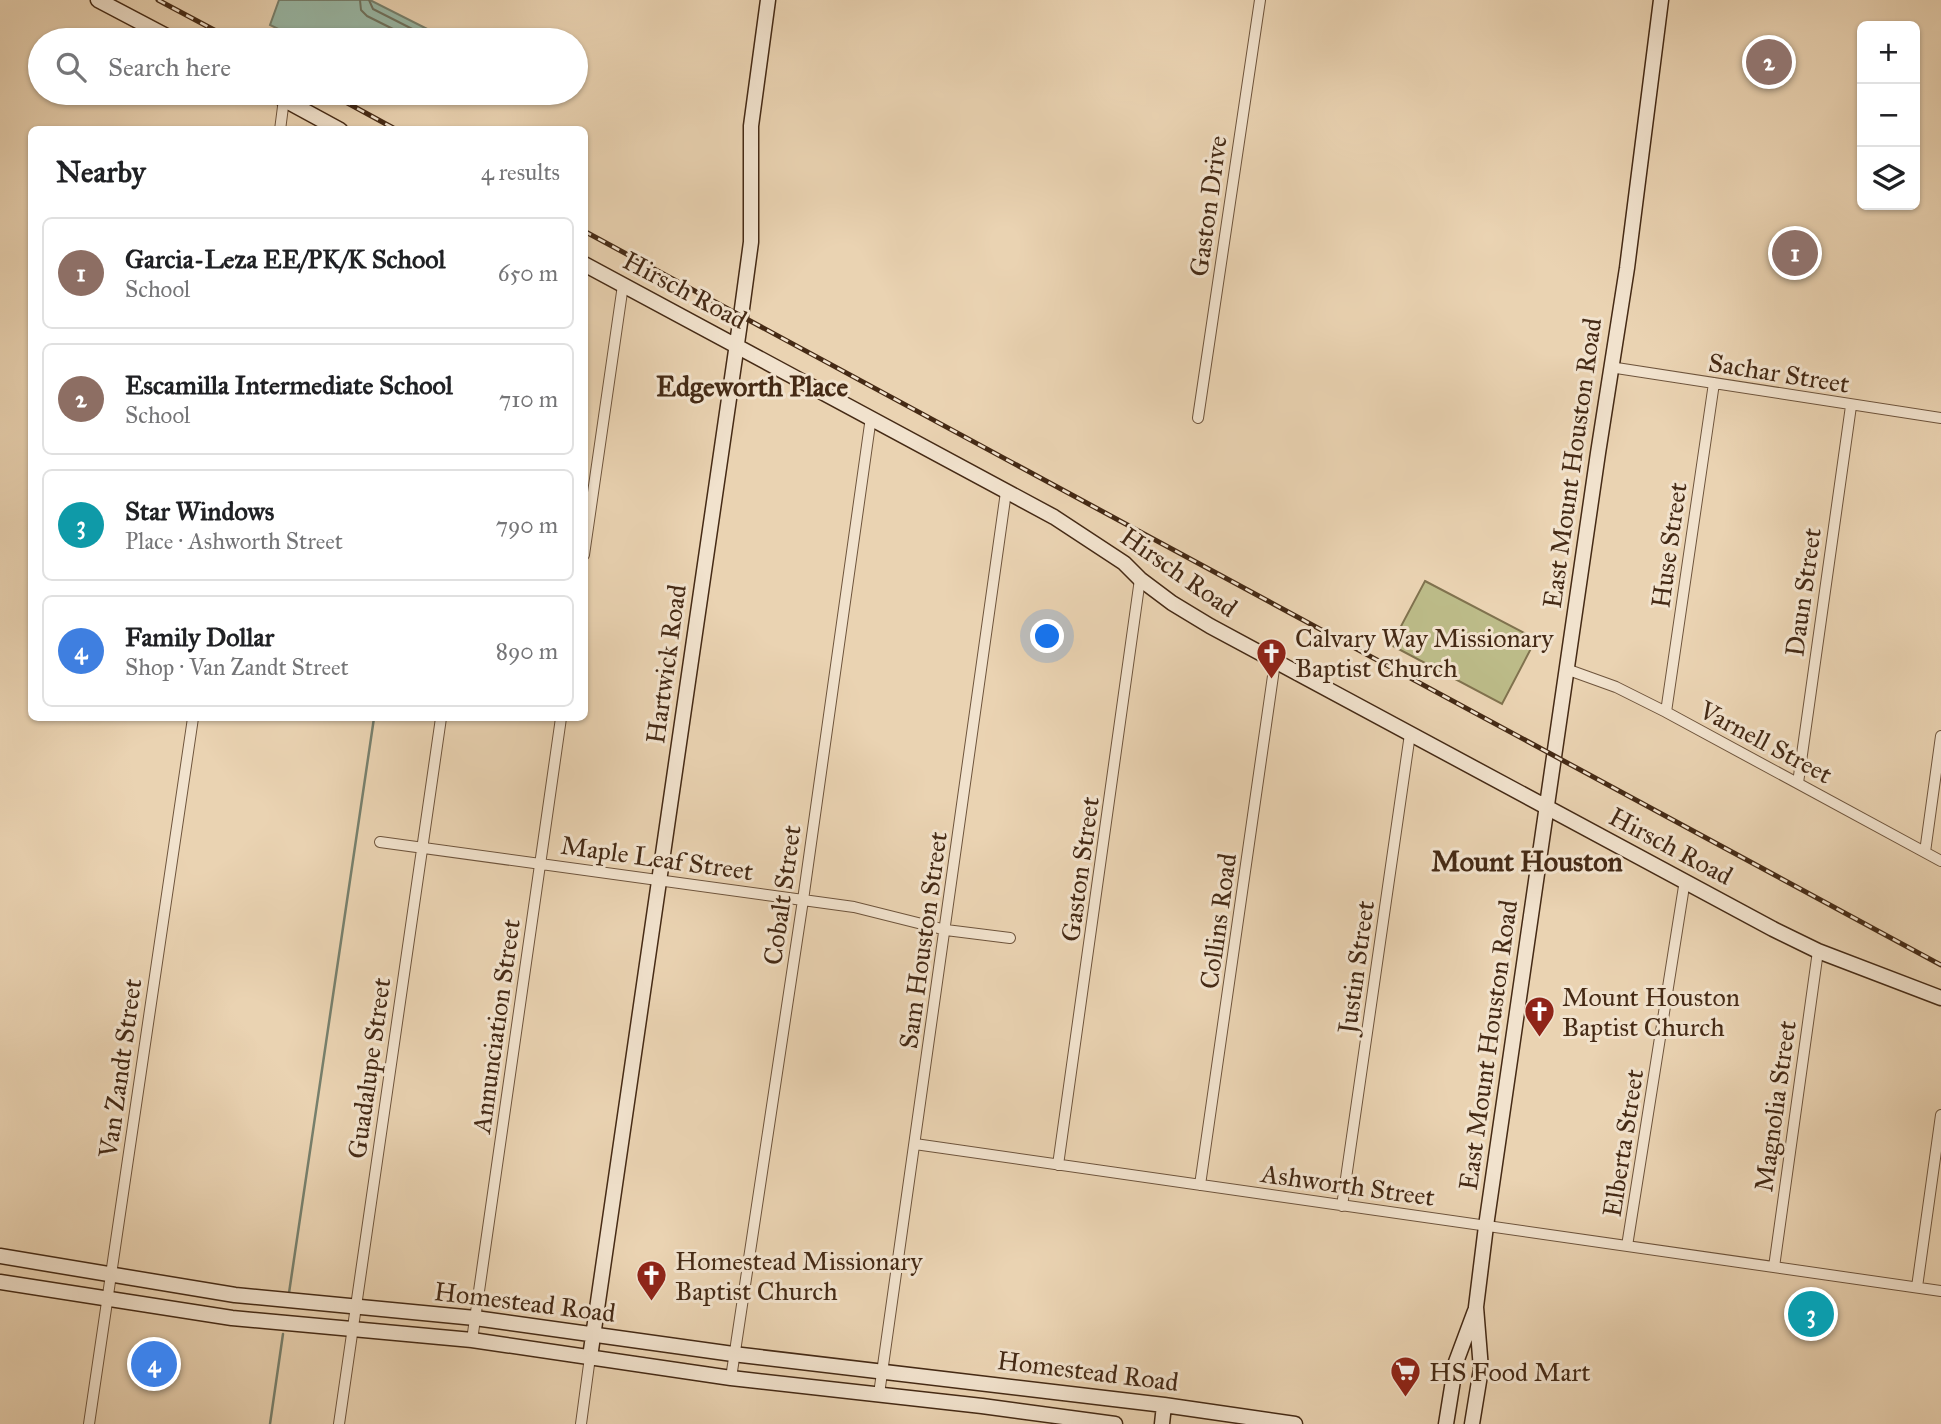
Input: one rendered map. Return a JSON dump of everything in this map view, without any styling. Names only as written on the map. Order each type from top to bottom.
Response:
[{"type":"main road","points":[[98,0],[151,28]]},
{"type":"main road","name":"Hartwick Road","points":[[590,1357],[751,242],[751,126],[768,0]]},
{"type":"main road","name":"East Mount Houston Road","points":[[1472,1424],[1480,1369],[1476,1307],[1486,1226],[1610,367],[1627,268],[1660,0]]},
{"type":"main road","points":[[294,105],[333,126]]},
{"type":"main road","name":"Hirsch Road","points":[[588,266],[1054,517],[1124,563],[1140,579],[1196,617],[1275,662],[1773,929],[1818,951],[1941,998]]},
{"type":"main road","name":"Homestead Road","points":[[0,1256],[235,1295],[475,1318],[733,1354],[1013,1386],[1293,1424]]},
{"type":"main road","name":"Homestead Road","points":[[0,1282],[232,1318],[472,1340],[730,1378],[1115,1424]]},
{"type":"main road","points":[[232,1318],[235,1295]]},
{"type":"main road","name":"East Mount Houston Road","points":[[1446,1424],[1456,1362],[1476,1307]]},
{"type":"main road","points":[[1013,1386],[1013,1410]]},
{"type":"main road","points":[[1162,1424],[1164,1405]]},
{"type":"street","name":"Gaston Drive","points":[[1198,418],[1261,0]]},
{"type":"street","points":[[279,105],[280,126]]},
{"type":"street","points":[[588,527],[623,285]]},
{"type":"street","name":"Sachar Street","points":[[1610,367],[1941,418]]},
{"type":"street","name":"Huse Street","points":[[1665,712],[1714,383]]},
{"type":"street","name":"Daun Street","points":[[1798,783],[1851,406]]},
{"type":"street","name":"Cobalt Street","points":[[730,1378],[803,900],[872,417]]},
{"type":"street","name":"Sam Houston Street","points":[[880,1394],[1006,492]]},
{"type":"street","name":"Gaston Street","points":[[1058,1165],[1140,579]]},
{"type":"street","name":"Collins Road","points":[[1200,1185],[1275,662]]},
{"type":"street","name":"Varnell Street","points":[[1566,669],[1616,687],[1665,712],[1941,861]]},
{"type":"street","name":"Van Zandt Street","points":[[89,1424],[193,721]]},
{"type":"street","name":"Guadalupe Street","points":[[339,1424],[441,721]]},
{"type":"street","name":"Annunciation Street","points":[[472,1340],[561,721]]},
{"type":"street","name":"Justin Street","points":[[1342,1206],[1410,734]]},
{"type":"street","points":[[1925,852],[1941,736]]},
{"type":"street","name":"Maple Leaf Street","points":[[380,842],[854,907],[946,930],[1010,938]]},
{"type":"street","name":"Elberta Street","points":[[1627,1246],[1685,880]]},
{"type":"street","name":"Magnolia Street","points":[[1774,1267],[1818,951]]},
{"type":"street","points":[[1917,1287],[1941,1115]]},
{"type":"street","name":"Ashworth Street","points":[[915,1144],[1941,1290]]},
{"type":"street","points":[[581,1424],[590,1357]]},
{"type":"shaded area","points":[[1425,581],[1536,639],[1502,704],[1391,645]]},
{"type":"water","points":[[279,0],[370,0],[425,28],[276,28],[270,25]]},
{"type":"waterway","points":[[289,1293],[374,721]]},
{"type":"waterway","points":[[270,1424],[283,1334]]},
{"type":"railway","points":[[158,0],[210,28]]},
{"type":"railway","points":[[351,105],[390,126]]},
{"type":"railway","points":[[588,233],[1941,965]]},
{"type":"place","name":"Escamilla Intermediate School","points":[[1769,62]]},
{"type":"place","name":"Garcia-Leza EE/PK/K School","points":[[1795,253]]},
{"type":"place","name":"Calvary Way Missionary Baptist Church","points":[[1272,680]]},
{"type":"place","name":"Mount Houston Baptist Church","points":[[1539,1039]]},
{"type":"place","name":"Homestead Missionary Baptist Church","points":[[652,1303]]},
{"type":"place","name":"Star Windows","points":[[1811,1314]]},
{"type":"place","name":"Family Dollar","points":[[154,1364]]},
{"type":"place","name":"HS Food Mart","points":[[1406,1399]]},
{"type":"district","name":"Edgeworth Place","points":[[752,386]]},
{"type":"district","name":"Mount Houston","points":[[1527,861]]}]
